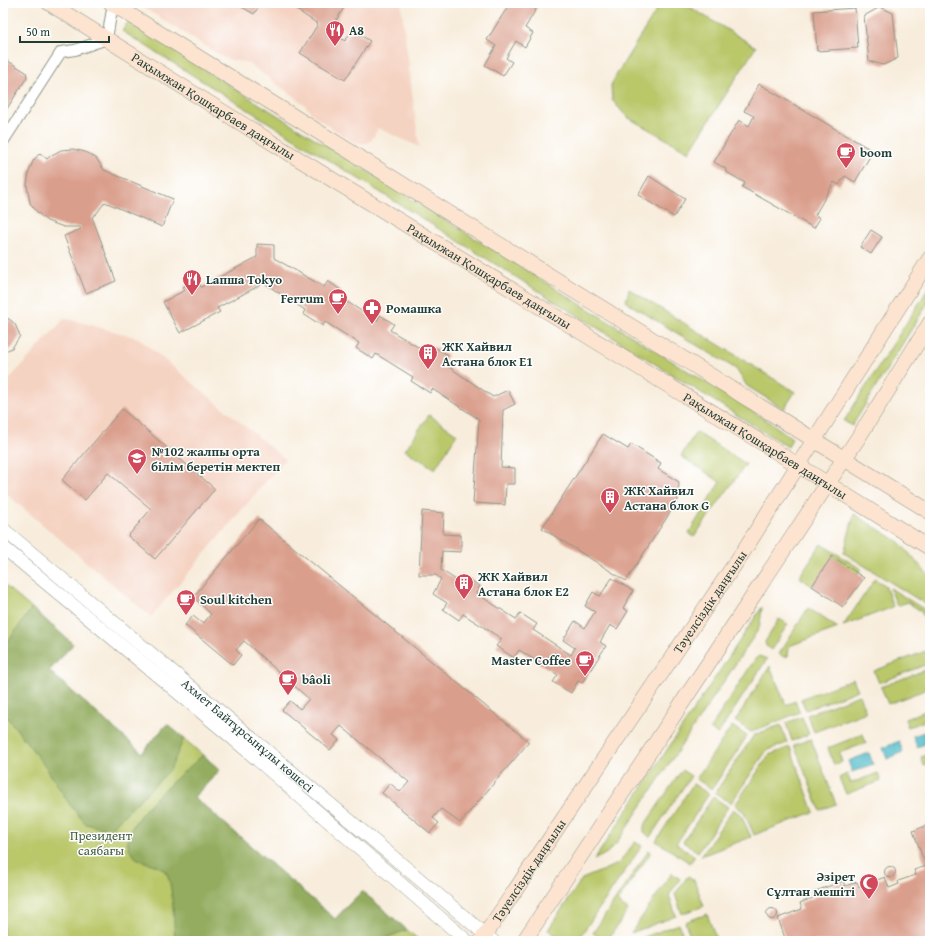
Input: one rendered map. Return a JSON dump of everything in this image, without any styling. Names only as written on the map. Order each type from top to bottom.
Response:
[{"type":"main road","name":"Рақымжан Қошқарбаев даңғылы","points":[[49,3],[930,548]]},
{"type":"main road","points":[[112,3],[930,512]]},
{"type":"main road","name":"Тәуелсіздік даңғылы","points":[[487,939],[742,555],[930,258]]},
{"type":"main road","points":[[524,941],[828,484],[930,323]]},
{"type":"street","points":[[3,142],[61,52],[75,50],[107,39],[112,3]]},
{"type":"street","name":"Ахмет Байтұрсынұлы көшесі","points":[[3,529],[487,939]]},
{"type":"street","name":"Ахмет Байтұрсынұлы көшесі","points":[[3,547],[229,735],[467,941]]},
{"type":"shaded area","points":[[136,3],[401,3],[419,147],[378,128],[373,138],[369,142],[363,144],[353,142],[314,116],[304,104],[248,63],[226,59]]},
{"type":"shaded area","name":"№102 жалпы орта білім беретін мектеп","points":[[65,318],[138,338],[285,459],[151,617],[3,491],[3,386]]},
{"type":"green space","points":[[661,3],[683,3],[756,47],[689,152],[627,117],[612,100],[611,85]]},
{"type":"green space","points":[[128,22],[773,424],[792,438],[788,447],[122,31]]},
{"type":"green space","points":[[930,286],[930,299],[852,426],[844,421]]},
{"type":"green space","points":[[629,289],[795,392],[784,409],[747,386],[736,369],[626,302]]},
{"type":"green space","points":[[429,415],[457,434],[435,469],[405,450]]},
{"type":"green space","points":[[696,432],[746,464],[694,537],[689,533],[720,482],[681,456]]},
{"type":"green space","points":[[854,514],[899,542],[930,577],[930,607],[844,553]]},
{"type":"green space","points":[[821,544],[861,569],[857,574],[833,557],[812,586],[799,577]]},
{"type":"green space","points":[[875,579],[885,585],[893,607],[843,626]]},
{"type":"green space","name":"Президент саябағы","points":[[3,584],[73,644],[49,671],[142,753],[167,724],[220,770],[194,797],[335,919],[362,891],[420,941],[3,941]]},
{"type":"green space","points":[[890,588],[930,613],[930,630],[921,611],[907,602],[897,606]]},
{"type":"green space","points":[[762,607],[760,625],[756,633],[616,844],[607,853],[594,860]]},
{"type":"green space","points":[[32,608],[73,644],[49,671],[142,753],[167,724],[184,738],[170,770],[112,827],[101,828],[86,824],[70,805],[45,766],[3,712],[3,648]]},
{"type":"green space","points":[[808,608],[838,628],[789,646],[788,656],[784,657],[779,654]]},
{"type":"green space","points":[[779,619],[788,624],[771,650],[766,646],[765,642]]},
{"type":"green space","points":[[926,651],[930,663],[879,683],[874,671]]},
{"type":"green space","points":[[759,656],[767,659],[718,734],[710,729],[755,659]]},
{"type":"green space","points":[[770,666],[786,705],[795,701],[800,712],[751,732],[735,721]]},
{"type":"green space","points":[[930,668],[930,688],[888,704],[881,687]]},
{"type":"green space","points":[[853,679],[858,690],[806,710],[801,699]]},
{"type":"green space","points":[[859,695],[866,712],[814,732],[807,715]]},
{"type":"green space","points":[[930,709],[930,719],[908,727],[905,719]]},
{"type":"green space","points":[[802,717],[809,734],[792,741],[786,723]]},
{"type":"green space","points":[[781,725],[787,743],[767,750],[731,803],[715,793],[754,735]]},
{"type":"green space","points":[[732,726],[747,736],[712,789],[696,779]]},
{"type":"green space","points":[[863,734],[866,743],[839,753],[842,762],[834,765],[828,748]]},
{"type":"green space","points":[[811,739],[836,804],[820,810],[794,745]]},
{"type":"green space","points":[[790,747],[814,812],[754,835],[744,812],[735,805],[769,755]]},
{"type":"green space","points":[[930,754],[930,763],[924,766],[921,757]]},
{"type":"green space","points":[[203,755],[220,770],[194,797],[335,919],[362,891],[407,930],[377,941],[175,941],[172,897],[167,874],[160,867],[141,860],[133,855],[130,851],[128,838],[139,817],[149,805],[172,782]]},
{"type":"green space","points":[[682,770],[691,776],[650,837],[644,832],[644,826]]},
{"type":"green space","points":[[878,773],[881,781],[846,794],[839,778],[847,774],[851,783]]},
{"type":"green space","points":[[693,784],[709,794],[676,844],[695,856],[690,863],[656,841]]},
{"type":"green space","points":[[713,797],[728,807],[698,852],[683,842]]},
{"type":"green space","points":[[733,809],[741,815],[751,837],[701,856]]},
{"type":"green space","points":[[635,842],[642,846],[577,941],[565,941],[548,930],[582,879],[618,864]]},
{"type":"green space","points":[[649,850],[651,852],[617,902],[628,910],[607,941],[605,941],[593,933]]},
{"type":"green space","points":[[672,873],[680,879],[669,895],[676,916],[631,933]]},
{"type":"green space","points":[[688,876],[694,880],[704,906],[682,914],[675,894]]},
{"type":"green space","points":[[707,914],[717,941],[692,941],[685,922]]},
{"type":"green space","points":[[679,924],[685,941],[634,941]]},
{"type":"water","points":[[930,730],[930,742],[917,747],[913,736]]},
{"type":"water","points":[[899,741],[903,752],[887,759],[883,748]]},
{"type":"water","points":[[869,753],[873,764],[852,772],[848,761]]},
{"type":"building","points":[[235,3],[261,3],[254,14]]},
{"type":"building","name":"А8","points":[[299,3],[347,3],[329,31],[345,41],[352,30],[370,41],[345,80],[300,53],[318,24],[295,9]]},
{"type":"building","points":[[510,3],[539,4],[525,28],[533,33],[525,47],[516,41],[506,58],[512,62],[503,76],[485,65],[496,46],[487,40]]},
{"type":"building","points":[[880,7],[893,13],[898,58],[883,65],[869,61],[864,16]]},
{"type":"building","points":[[855,8],[858,48],[817,51],[814,11]]},
{"type":"building","points":[[3,58],[26,72],[27,77],[3,115]]},
{"type":"building","points":[[759,84],[873,151],[855,182],[845,176],[839,185],[834,182],[815,215],[820,218],[814,228],[742,187],[745,183],[725,171],[726,169],[714,162],[739,120],[749,126],[754,116],[744,111]]},
{"type":"building","points":[[73,149],[85,152],[96,158],[104,170],[173,199],[162,227],[105,202],[92,217],[116,281],[86,293],[64,236],[81,229],[80,227],[64,227],[47,221],[30,203],[27,185],[29,172],[33,161],[40,153],[47,159],[61,150]]},
{"type":"building","points":[[649,176],[685,199],[674,217],[638,195]]},
{"type":"building","points":[[871,230],[882,237],[871,254],[860,247]]},
{"type":"building","name":"ЖК Хайвил Астана блок E1","points":[[257,244],[274,245],[274,258],[324,287],[328,281],[342,291],[338,296],[377,321],[380,315],[394,324],[390,330],[429,354],[434,347],[448,355],[443,363],[493,397],[508,390],[515,404],[503,410],[501,467],[515,468],[515,484],[506,484],[505,505],[473,503],[479,419],[432,389],[430,393],[411,381],[413,377],[376,354],[373,359],[356,348],[359,343],[325,322],[323,326],[303,314],[305,310],[264,283],[217,308],[220,312],[180,333],[163,302],[185,290],[183,287],[197,279],[201,287],[257,257]]},
{"type":"building","points":[[3,317],[9,319],[15,324],[20,336],[12,348],[3,352]]},
{"type":"building","points":[[122,409],[215,489],[155,559],[128,536],[151,509],[108,473],[85,500],[62,480]]},
{"type":"building","name":"ЖК Хайвил Астана блок G","points":[[603,434],[628,449],[631,444],[661,463],[658,469],[679,482],[678,500],[626,581],[542,528]]},
{"type":"building","name":"ЖК Хайвил Астана блок E2","points":[[422,511],[444,513],[443,534],[461,535],[461,552],[442,551],[441,570],[462,584],[466,577],[480,586],[476,593],[516,619],[520,613],[537,624],[533,630],[571,655],[575,648],[563,640],[575,621],[585,628],[595,612],[585,606],[593,592],[600,596],[612,578],[633,591],[623,608],[628,611],[617,629],[610,625],[600,642],[606,646],[582,683],[578,681],[571,693],[553,682],[558,675],[519,650],[514,658],[496,646],[502,639],[463,614],[459,620],[443,609],[447,603],[433,594],[441,579],[436,575],[419,575]]},
{"type":"building","points":[[259,519],[529,742],[460,823],[441,809],[433,818],[439,823],[430,833],[382,793],[390,783],[400,792],[409,782],[341,726],[333,735],[339,740],[330,750],[282,710],[290,701],[300,709],[309,699],[244,641],[236,650],[241,655],[233,665],[185,625],[193,616],[203,624],[211,614],[193,597]]},
{"type":"building","points":[[832,556],[864,578],[843,607],[812,586]]},
{"type":"building","name":"Әзірет Сұлтан мешіті","points":[[930,824],[930,941],[786,941],[778,918],[802,909],[800,903],[815,897],[813,892],[843,881],[845,886],[857,882],[859,887],[885,877],[889,888],[899,884],[898,881],[916,875],[914,870],[926,866],[913,831]]},
{"type":"building","points":[[890,866],[894,868],[896,872],[894,876],[890,878],[886,876],[884,872],[886,868]]},
{"type":"building","points":[[772,908],[776,910],[778,914],[776,918],[772,920],[768,918],[766,914],[768,910]]},
{"type":"place","name":"А8","points":[[335,47]]},
{"type":"place","name":"boom","points":[[846,169]]},
{"type":"place","name":"Lапша Tokyo","points":[[192,296]]},
{"type":"place","name":"Ferrum","points":[[338,315]]},
{"type":"place","name":"Ромашка","points":[[372,325]]},
{"type":"place","name":"ЖК Хайвил Астана блок E1","points":[[428,370]]},
{"type":"place","name":"№102 жалпы орта білім беретін мектеп","points":[[137,475]]},
{"type":"place","name":"ЖК Хайвил Астана блок G","points":[[610,514]]},
{"type":"place","name":"ЖК Хайвил Астана блок E2","points":[[464,600]]},
{"type":"place","name":"Soul kitchen","points":[[186,616]]},
{"type":"place","name":"Master Coffee","points":[[585,677]]},
{"type":"place","name":"bâoli","points":[[288,696]]},
{"type":"place","name":"Әзірет Сұлтан мешіті","points":[[869,900]]}]
